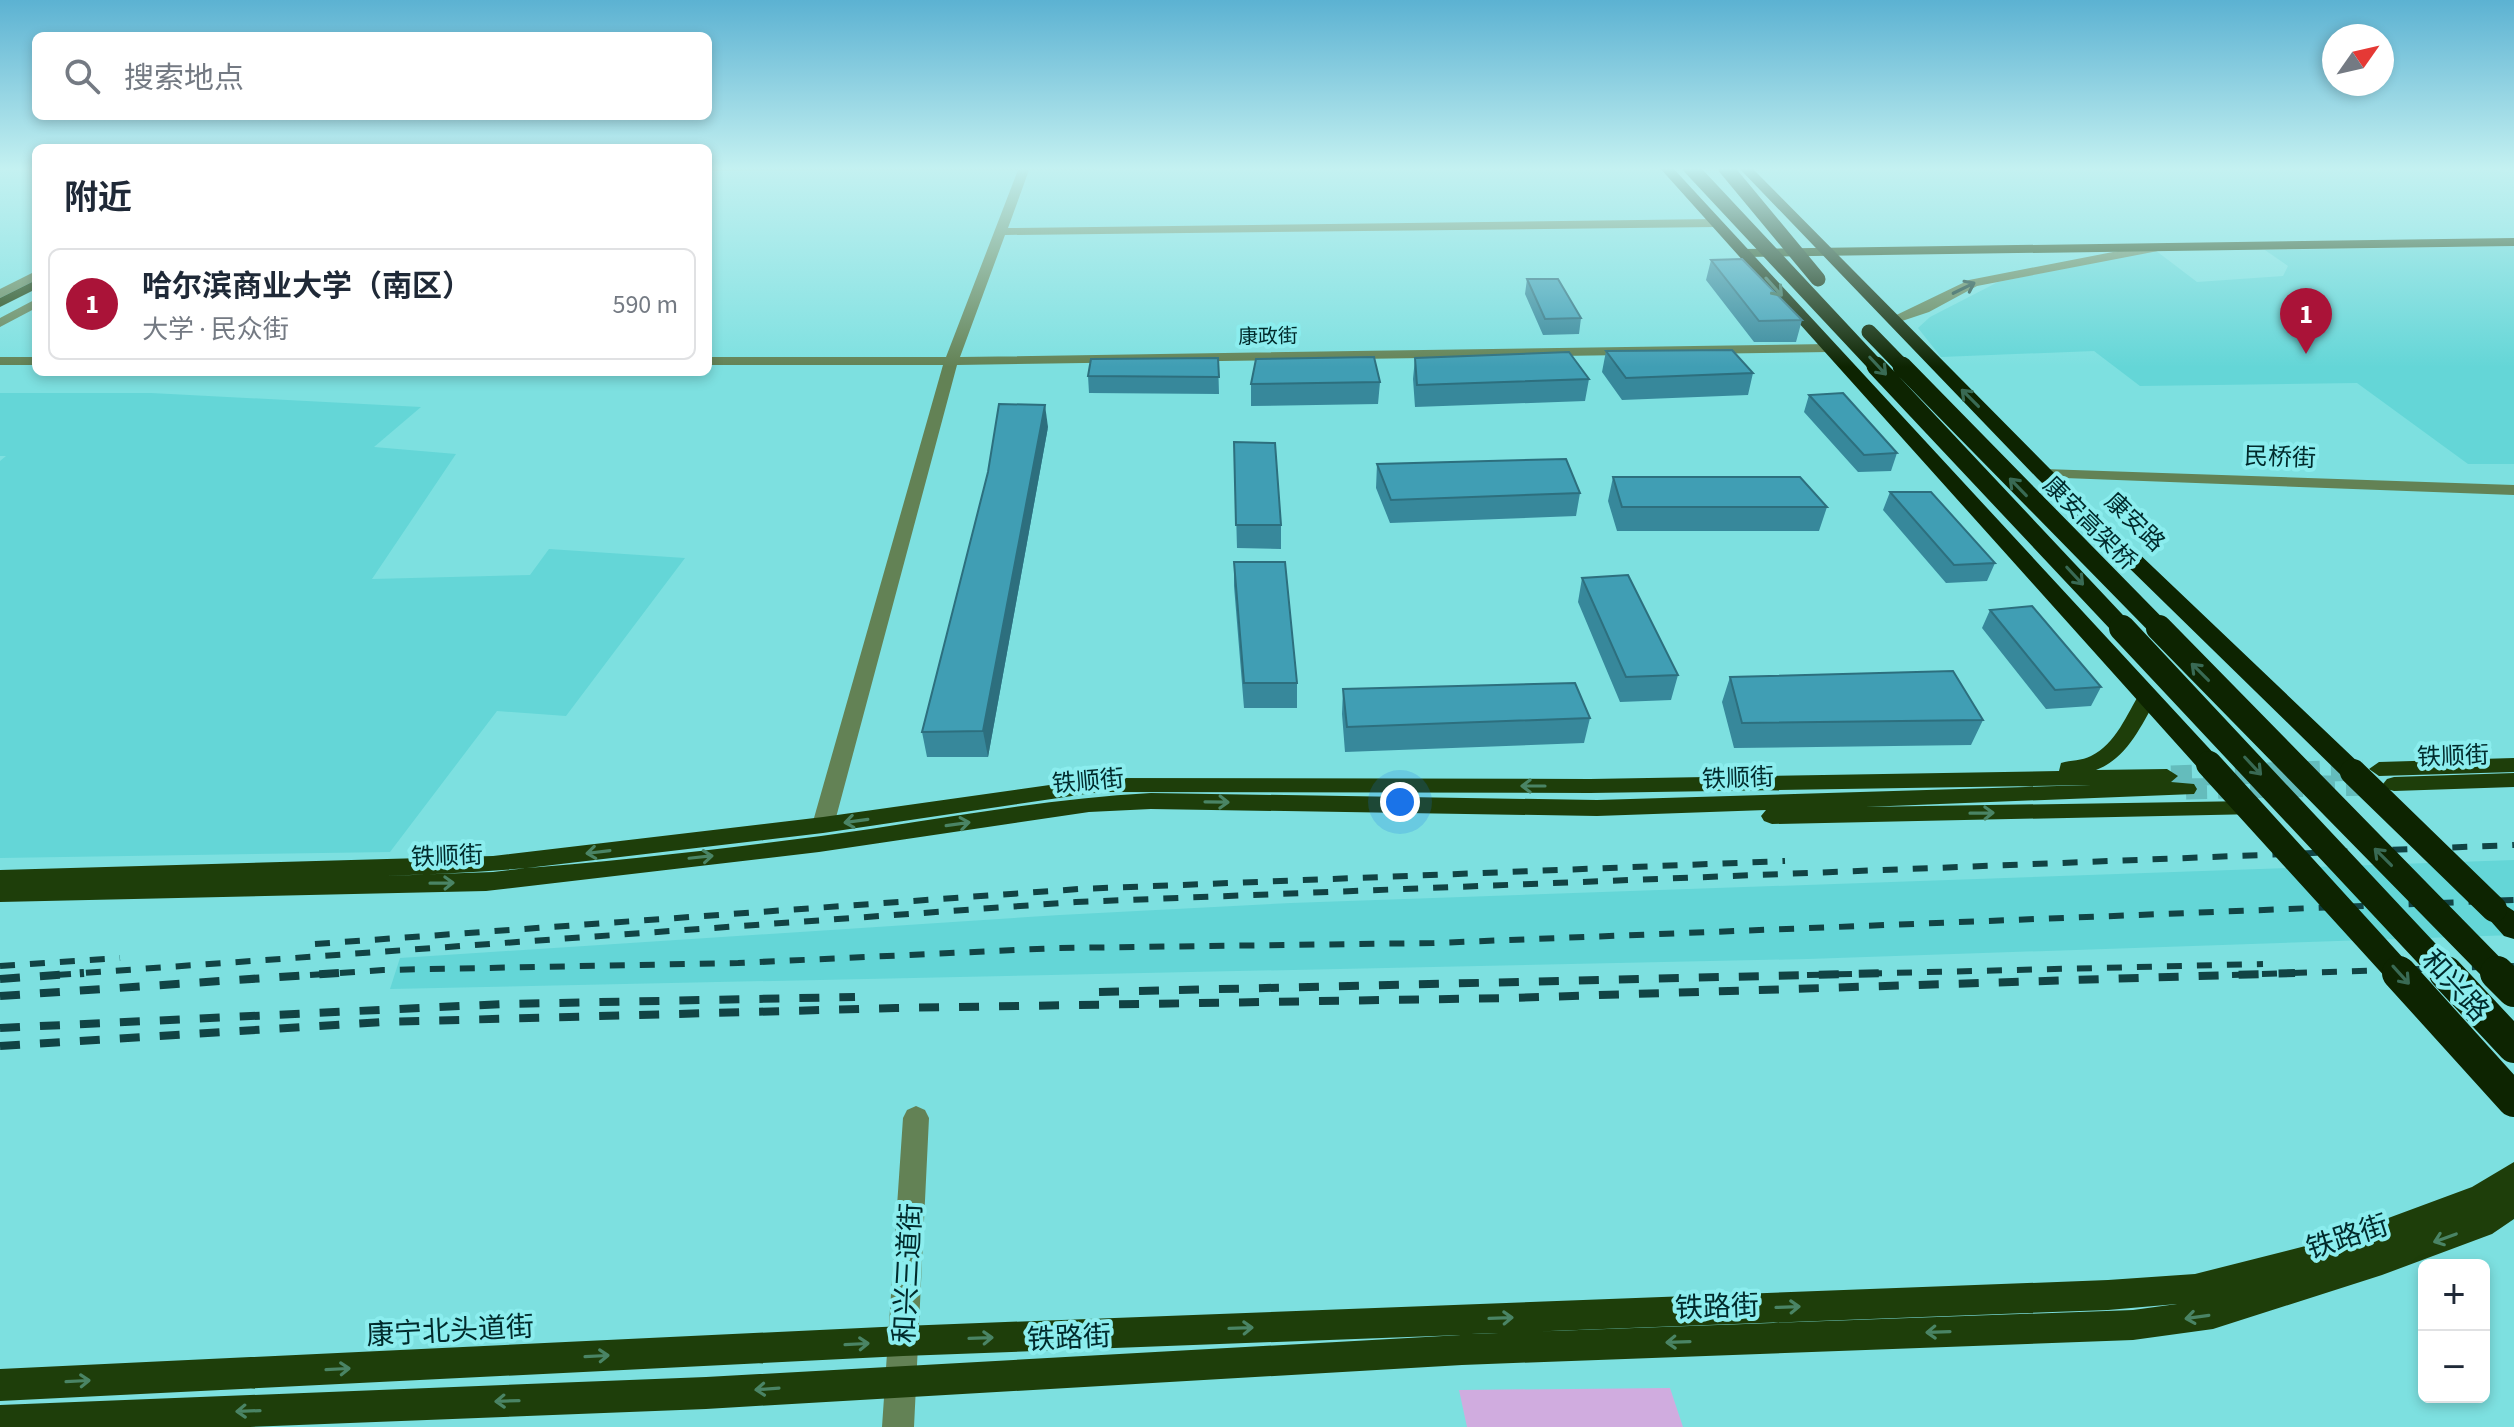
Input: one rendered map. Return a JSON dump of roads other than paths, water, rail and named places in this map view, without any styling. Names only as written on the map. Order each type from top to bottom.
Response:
[{"type":"highway","points":[[1726,234],[2250,809]]},
{"type":"highway","points":[[1743,234],[1807,280]]},
{"type":"highway","name":"康安高架桥","points":[[1759,234],[2514,990]]},
{"type":"highway","name":"康安高架桥","points":[[1767,234],[2475,1004]]},
{"type":"highway","points":[[1773,234],[1807,280]]},
{"type":"highway","name":"康安路","points":[[1811,234],[2044,474],[2375,775],[2504,918]]},
{"type":"highway","name":"和兴路","points":[[2250,809],[2514,1100]]},
{"type":"highway","points":[[2475,1004],[2514,1046]]},
{"type":"highway","points":[[2475,1004],[2514,1056]]},
{"type":"main road","points":[[1743,253],[2514,242]]},
{"type":"main road","points":[[0,303],[32,286]]},
{"type":"main road","points":[[0,313],[32,296]]},
{"type":"main road","points":[[1590,786],[1635,777],[2084,767],[2110,757],[2148,696]]},
{"type":"main road","points":[[2375,775],[2514,765]]},
{"type":"main road","name":"铁顺街","points":[[2375,775],[2514,780]]},
{"type":"main road","name":"铁顺街","points":[[0,879],[493,864],[823,825],[1099,785],[2179,783],[1597,808],[1151,801],[1089,804],[819,844],[486,882],[0,893]]},
{"type":"main road","points":[[1597,808],[1655,818],[2250,809]]},
{"type":"main road","name":"铁路街","points":[[903,1341],[2108,1295],[2195,1288],[2329,1254],[2481,1197],[2514,1175]]},
{"type":"main road","name":"铁路街","points":[[901,1381],[1462,1350],[2133,1325],[2213,1314],[2382,1261],[2482,1224],[2514,1203]]},
{"type":"main road","name":"康宁北头道街","points":[[0,1385],[903,1341]]},
{"type":"main road","points":[[0,1421],[175,1420],[901,1381]]},
{"type":"street","points":[[823,825],[951,361],[998,234]]},
{"type":"street","points":[[1893,320],[1924,309],[1973,283],[2154,248]]},
{"type":"street","points":[[0,294],[32,277]]},
{"type":"street","points":[[0,323],[32,305]]},
{"type":"street","name":"康政街","points":[[712,361],[951,361],[1829,348]]},
{"type":"street","points":[[0,361],[32,361]]},
{"type":"street","name":"民桥街","points":[[2044,474],[2514,490]]},
{"type":"street","name":"和兴三道街","points":[[898,1427],[916,1118]]},
{"type":"street","points":[[175,1420],[194,1376]]},
{"type":"tunnel","points":[[2171,776],[2363,770]]},
{"type":"tunnel","points":[[2186,789],[2374,785]]},
{"type":"railway","points":[[56,975],[1076,902],[2514,845]]},
{"type":"railway","points":[[315,944],[1079,889],[1785,861]]},
{"type":"railway","points":[[310,975],[383,970],[738,963],[1058,948],[1434,943],[2514,900]]},
{"type":"railway","points":[[0,966],[120,958]]},
{"type":"railway","points":[[1869,974],[2263,964]]},
{"type":"railway","points":[[2232,975],[2514,966]]},
{"type":"railway","points":[[56,975],[84,973]]},
{"type":"railway","points":[[0,996],[339,973]]},
{"type":"railway","points":[[1869,974],[1890,973]]},
{"type":"railway","points":[[0,1046],[383,1022],[896,1008],[1508,998],[2295,973]]},
{"type":"railway","points":[[1099,992],[1869,974]]},
{"type":"railway","points":[[1807,975],[1869,974]]},
{"type":"railway","points":[[0,979],[56,975]]},
{"type":"railway","points":[[0,1028],[504,1004],[855,997]]},
{"type":"place","name":"哈尔滨商业大学（南区）","points":[[2306,354]]}]
